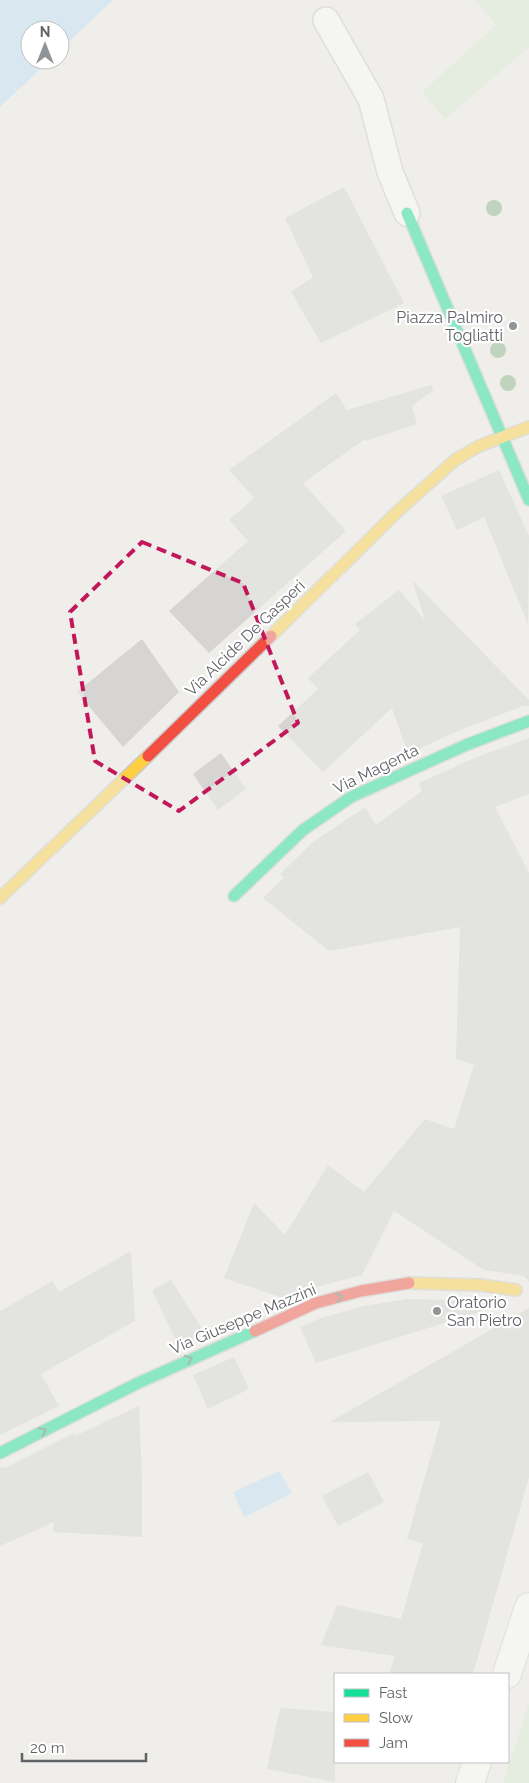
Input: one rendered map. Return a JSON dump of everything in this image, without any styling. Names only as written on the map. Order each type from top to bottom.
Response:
[{"type":"street","points":[[408,213],[529,500]]},
{"type":"street","name":"Via Alcide De Gasperi","points":[[0,898],[129,775],[398,511],[455,460],[479,446],[529,427]]},
{"type":"street","name":"Via Magenta","points":[[234,896],[303,830],[351,797],[466,745],[529,721]]},
{"type":"street","name":"Via Giuseppe Mazzini","points":[[0,1453],[138,1382],[316,1303],[361,1291],[408,1283],[481,1285],[516,1290]]},
{"type":"street","points":[[506,1673],[529,1607]]},
{"type":"street","points":[[470,1783],[477,1763]]},
{"type":"lane","points":[[326,20],[371,99],[390,172],[408,213]]},
{"type":"highlighted area","points":[[142,542],[243,583],[298,723],[179,811],[95,761],[70,612]]},
{"type":"green space","points":[[475,0],[529,0],[529,47],[445,119],[422,92],[496,25]]},
{"type":"green space","points":[[529,1703],[529,1783],[503,1783]]},
{"type":"water","points":[[0,0],[113,0],[70,41],[70,20],[20,20],[20,70],[39,70],[0,107]]},
{"type":"water","points":[[279,1471],[292,1493],[244,1517],[233,1492]]},
{"type":"building","points":[[344,187],[404,303],[321,343],[291,292],[313,277],[285,218]]},
{"type":"building","points":[[431,385],[434,390],[412,406],[417,424],[366,441],[365,439],[303,483],[346,531],[209,653],[169,611],[248,541],[229,520],[254,498],[229,470],[336,393],[347,410]]},
{"type":"building","points":[[499,470],[529,536],[528,624],[484,517],[457,530],[441,496]]},
{"type":"building","points":[[412,580],[529,700],[529,706],[523,706],[460,730],[408,754],[392,708],[323,772],[278,726],[318,689],[308,678],[360,630],[355,624],[399,590],[425,620]]},
{"type":"building","points":[[142,639],[179,692],[123,747],[77,692]]},
{"type":"building","points":[[529,738],[529,794],[495,807],[529,873],[529,1282],[525,1277],[519,1275],[484,1270],[394,1211],[362,1275],[312,1288],[286,1299],[224,1278],[254,1203],[285,1235],[328,1165],[364,1192],[425,1119],[454,1129],[474,1065],[456,1059],[460,927],[329,951],[263,898],[284,878],[280,874],[313,842],[359,811],[365,808],[376,825],[422,791],[419,783],[472,759]]},
{"type":"building","points":[[221,753],[246,789],[218,810],[193,774]]},
{"type":"building","points":[[131,1251],[135,1321],[41,1374],[59,1406],[0,1435],[0,1311],[53,1281],[59,1292]]},
{"type":"building","points":[[171,1280],[206,1335],[179,1347],[152,1290]]},
{"type":"building","points":[[408,1299],[480,1301],[505,1304],[316,1363],[300,1327],[321,1318],[364,1306]]},
{"type":"building","points":[[529,1308],[529,1477],[473,1673],[389,1673],[395,1656],[321,1645],[337,1605],[401,1619],[423,1543],[407,1539],[441,1421],[330,1422]]},
{"type":"building","points":[[234,1357],[249,1389],[208,1409],[193,1375]]},
{"type":"building","points":[[139,1406],[142,1537],[53,1532],[54,1522],[0,1546],[0,1468],[7,1467],[74,1433],[75,1436]]},
{"type":"building","points":[[368,1472],[384,1502],[338,1526],[322,1496]]},
{"type":"building","points":[[280,1708],[334,1712],[335,1782],[267,1769]]},
{"type":"traffic: fast","points":[[407,213],[529,500]]},
{"type":"traffic: fast","points":[[234,896],[303,830],[351,797],[466,745],[529,721]]},
{"type":"traffic: fast","points":[[0,1453],[138,1383],[255,1331]]},
{"type":"traffic: slow","points":[[271,636],[398,511],[455,460],[479,446],[529,427]]},
{"type":"traffic: slow","points":[[0,898],[148,756]]},
{"type":"traffic: slow","points":[[409,1283],[481,1285],[516,1290]]},
{"type":"traffic: jam","points":[[148,756],[271,636]]},
{"type":"traffic: jam","points":[[255,1331],[316,1303],[361,1291],[409,1283]]},
{"type":"place","name":"Piazza Palmiro Togliatti","points":[[513,326]]},
{"type":"place","name":"Oratorio San Pietro","points":[[437,1311]]}]
